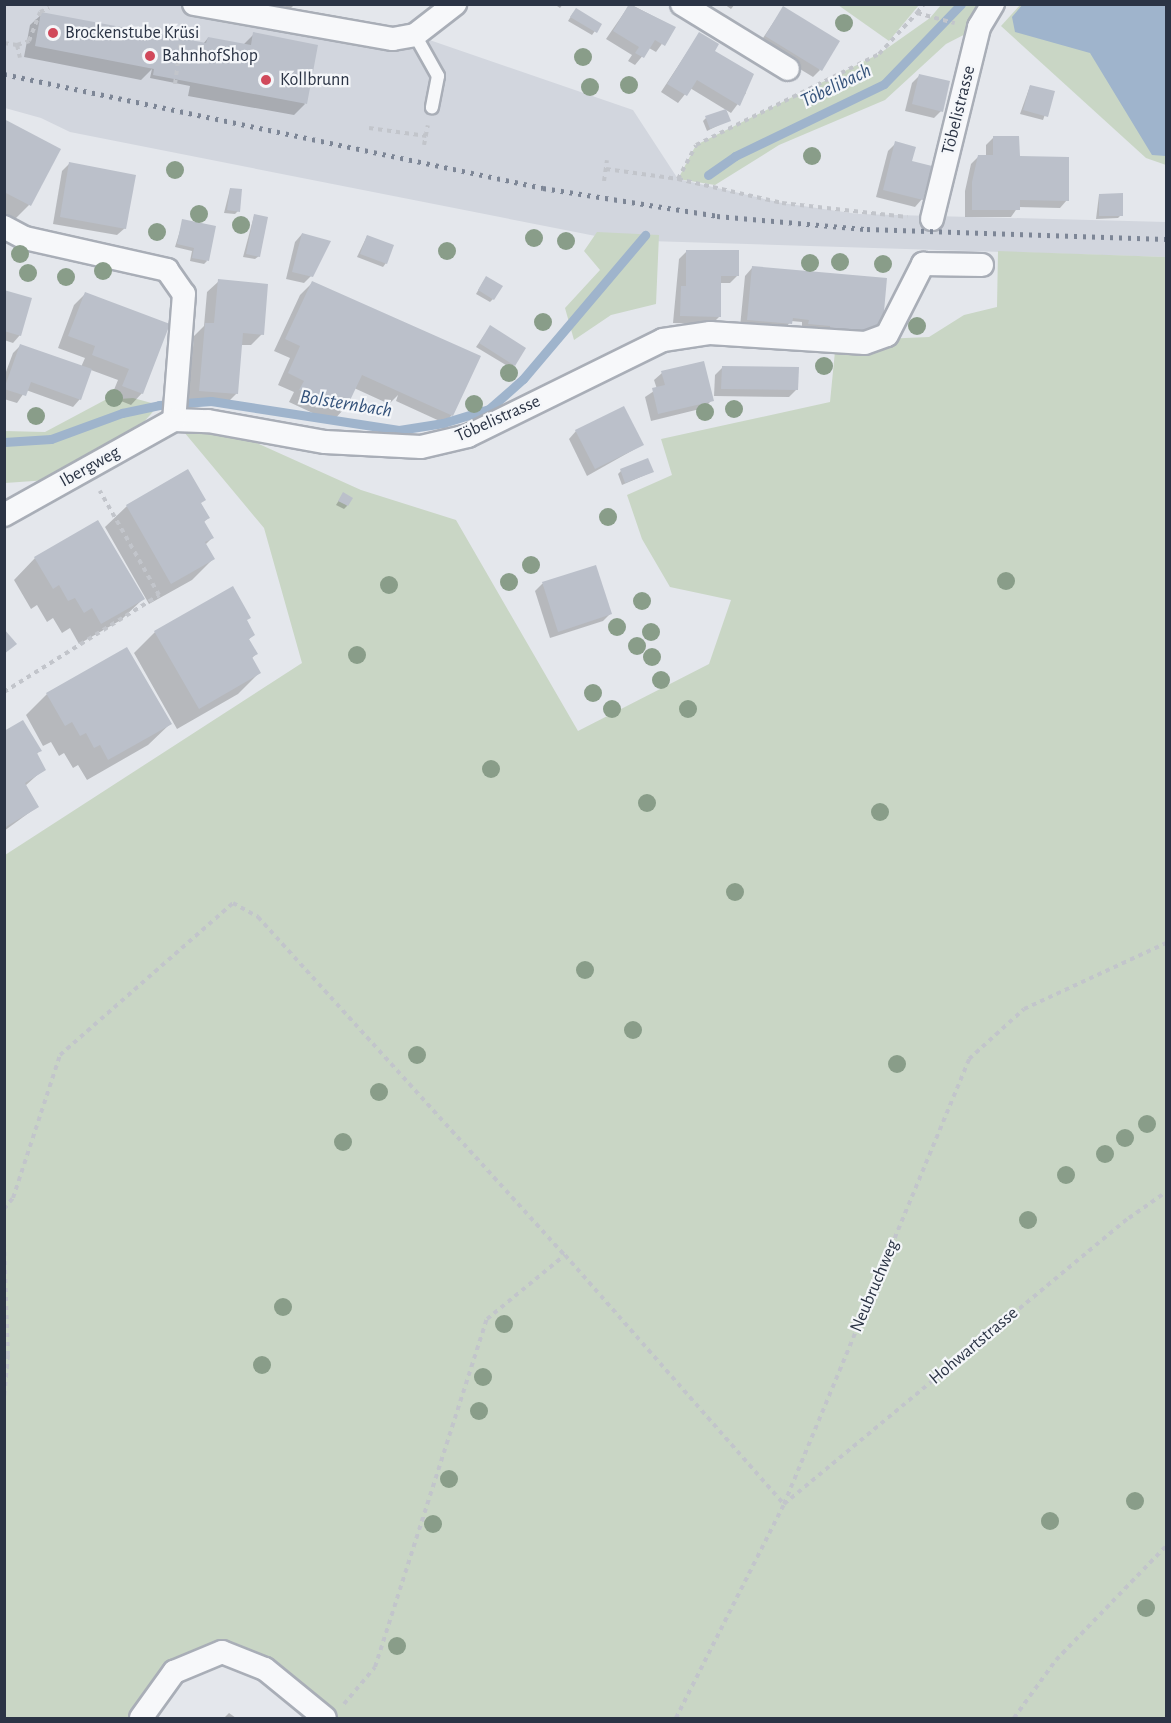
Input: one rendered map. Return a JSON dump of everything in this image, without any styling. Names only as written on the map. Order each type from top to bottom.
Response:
[{"type":"street","points":[[194,4],[376,37],[415,35],[455,4]]},
{"type":"street","points":[[682,4],[789,69]]},
{"type":"street","name":"Töbelistrasse","points":[[932,219],[980,27],[993,4]]},
{"type":"street","points":[[4,227],[25,238],[167,270],[184,294],[174,416]]},
{"type":"street","name":"Töbelistrasse","points":[[174,416],[325,442],[421,447],[468,436],[663,340],[710,333],[865,343],[887,335],[923,264],[982,265]]},
{"type":"street","name":"Ibergweg","points":[[5,514],[174,416]]},
{"type":"street","points":[[141,1719],[174,1672],[222,1652],[265,1669],[332,1714]]},
{"type":"lane","points":[[415,35],[438,76],[432,107]]},
{"type":"path","points":[[678,179],[696,145],[879,54],[924,4]]},
{"type":"path","points":[[4,43],[17,45],[29,41],[40,12],[50,8]]},
{"type":"path","points":[[916,14],[965,24]]},
{"type":"path","points":[[175,84],[182,40],[188,31]]},
{"type":"path","points":[[17,45],[20,58]]},
{"type":"path","points":[[369,128],[426,136],[424,145]]},
{"type":"path","points":[[604,181],[607,160]]},
{"type":"path","points":[[606,169],[678,179],[782,203],[858,214],[932,219]]},
{"type":"path","points":[[4,692],[159,595],[87,468]]},
{"type":"path","points":[[4,1209],[13,1197],[60,1055],[233,903],[258,917],[565,1255],[784,1504]]},
{"type":"path","name":"Neubruchweg","points":[[676,1719],[784,1504],[969,1059],[1023,1009],[1167,943]]},
{"type":"path","name":"Hohwartstrasse","points":[[784,1504],[1129,1218],[1167,1192]]},
{"type":"path","points":[[4,1243],[8,1355],[4,1398]]},
{"type":"path","points":[[332,1714],[375,1667],[487,1319],[565,1255]]},
{"type":"path","points":[[1014,1719],[1056,1660],[1167,1546]]},
{"type":"shaded area","points":[[4,5],[194,5],[415,35],[633,110],[678,179],[782,203],[858,214],[1166,222],[1166,257],[616,240],[70,132],[41,118],[5,108]]},
{"type":"green space","points":[[838,5],[919,5],[889,41]]},
{"type":"green space","points":[[941,5],[993,5],[979,27],[946,44],[885,100],[779,145],[715,185],[678,179],[696,145],[879,54],[930,18]]},
{"type":"green space","points":[[1020,5],[1166,5],[1166,165],[1146,158],[1001,26]]},
{"type":"green space","points":[[597,232],[659,235],[656,304],[611,315],[574,340],[565,308],[600,270],[584,251]]},
{"type":"green space","points":[[998,251],[1166,257],[1166,1718],[325,1718],[222,1652],[174,1672],[141,1718],[5,1718],[5,855],[302,663],[264,528],[174,420],[208,421],[361,490],[456,520],[578,731],[709,664],[731,600],[670,587],[642,539],[627,495],[672,475],[661,439],[830,402],[836,341],[929,337],[964,315],[997,307]]},
{"type":"green space","points":[[133,398],[159,405],[142,424],[48,480],[5,483],[4,431],[45,432],[105,400]]},
{"type":"water","points":[[1023,4],[1166,5],[1166,156],[1152,155],[1090,53],[1015,32],[1012,17]]},
{"type":"building","points":[[629,4],[676,27],[665,46],[655,40],[644,58],[635,53],[639,47],[613,31]]},
{"type":"building","points":[[783,6],[840,41],[822,71],[765,36]]},
{"type":"building","points":[[576,8],[602,24],[597,33],[570,17]]},
{"type":"building","points":[[41,12],[206,43],[208,37],[251,45],[253,32],[318,45],[307,104],[153,75],[154,69],[35,46]]},
{"type":"building","points":[[699,32],[719,44],[715,51],[754,74],[740,106],[697,80],[687,96],[667,84]]},
{"type":"building","points":[[919,74],[950,81],[943,112],[912,104]]},
{"type":"building","points":[[1030,85],[1055,91],[1048,117],[1023,110]]},
{"type":"building","points":[[726,109],[731,121],[710,129],[705,116]]},
{"type":"building","points":[[4,119],[61,149],[31,206],[4,192]]},
{"type":"building","points":[[993,136],[1019,136],[1020,156],[1069,157],[1069,201],[1020,200],[1020,210],[972,210],[972,182],[978,155],[993,155]]},
{"type":"building","points":[[895,141],[916,147],[912,161],[932,166],[923,200],[883,190]]},
{"type":"building","points":[[69,162],[136,175],[126,229],[60,217]]},
{"type":"building","points":[[230,188],[242,189],[240,212],[227,210]]},
{"type":"building","points":[[1123,193],[1123,216],[1099,216],[1099,194]]},
{"type":"building","points":[[254,214],[268,217],[260,257],[246,254]]},
{"type":"building","points":[[182,219],[216,226],[209,261],[192,258],[194,248],[177,244]]},
{"type":"building","points":[[302,233],[331,241],[313,277],[292,272]]},
{"type":"building","points":[[367,235],[394,245],[387,264],[360,254]]},
{"type":"building","points":[[686,250],[739,250],[739,276],[721,276],[721,317],[680,316],[681,286],[686,286]]},
{"type":"building","points":[[752,266],[887,278],[882,334],[830,330],[830,326],[808,324],[809,320],[793,318],[792,324],[747,320]]},
{"type":"building","points":[[486,276],[503,286],[494,300],[478,290]]},
{"type":"building","points":[[218,279],[268,284],[264,335],[243,333],[238,394],[199,391],[205,323],[214,323]]},
{"type":"building","points":[[312,281],[481,356],[453,416],[362,375],[345,411],[299,390],[304,381],[288,373],[300,346],[285,339]]},
{"type":"building","points":[[4,290],[32,298],[21,336],[4,331]]},
{"type":"building","points":[[85,292],[170,324],[143,394],[122,386],[129,369],[92,355],[95,346],[68,336]]},
{"type":"building","points":[[490,325],[526,348],[515,366],[479,343]]},
{"type":"building","points":[[20,344],[92,369],[81,400],[31,382],[26,396],[4,389]]},
{"type":"building","points":[[704,361],[714,401],[658,414],[652,388],[665,385],[661,371]]},
{"type":"building","points":[[722,366],[799,367],[798,390],[721,389]]},
{"type":"building","points":[[624,406],[644,445],[595,469],[575,430]]},
{"type":"building","points":[[648,458],[654,472],[625,483],[620,469]]},
{"type":"building","points":[[188,469],[206,500],[201,503],[210,518],[204,521],[214,538],[205,542],[215,559],[171,584],[126,505]]},
{"type":"building","points":[[343,492],[353,498],[348,506],[338,501]]},
{"type":"building","points":[[98,520],[145,599],[101,624],[92,608],[84,613],[75,598],[68,601],[59,585],[53,589],[34,557]]},
{"type":"building","points":[[596,565],[612,614],[558,632],[542,582]]},
{"type":"building","points":[[233,586],[251,618],[247,620],[255,635],[249,639],[258,654],[252,657],[261,673],[199,709],[154,631]]},
{"type":"building","points":[[4,629],[17,644],[4,654]]},
{"type":"building","points":[[127,647],[172,724],[108,760],[100,745],[94,748],[86,733],[80,736],[72,722],[65,726],[46,693]]},
{"type":"building","points":[[23,720],[42,751],[37,753],[46,770],[25,783],[39,807],[4,828],[4,731]]},
{"type":"waterway","name":"Töbelibach","points":[[708,175],[735,156],[884,84],[961,4]]},
{"type":"waterway","name":"Bolsternbach","points":[[4,442],[51,439],[122,413],[159,405],[211,401],[399,430],[443,423],[489,409],[523,379],[645,235]]},
{"type":"railway","points":[[4,74],[543,188],[717,216],[867,229],[1166,239]]},
{"type":"place","name":"Brockenstube Krüsi","points":[[53,33]]},
{"type":"place","name":"BahnhofShop","points":[[150,56]]},
{"type":"place","name":"Kollbrunn","points":[[266,80]]}]
